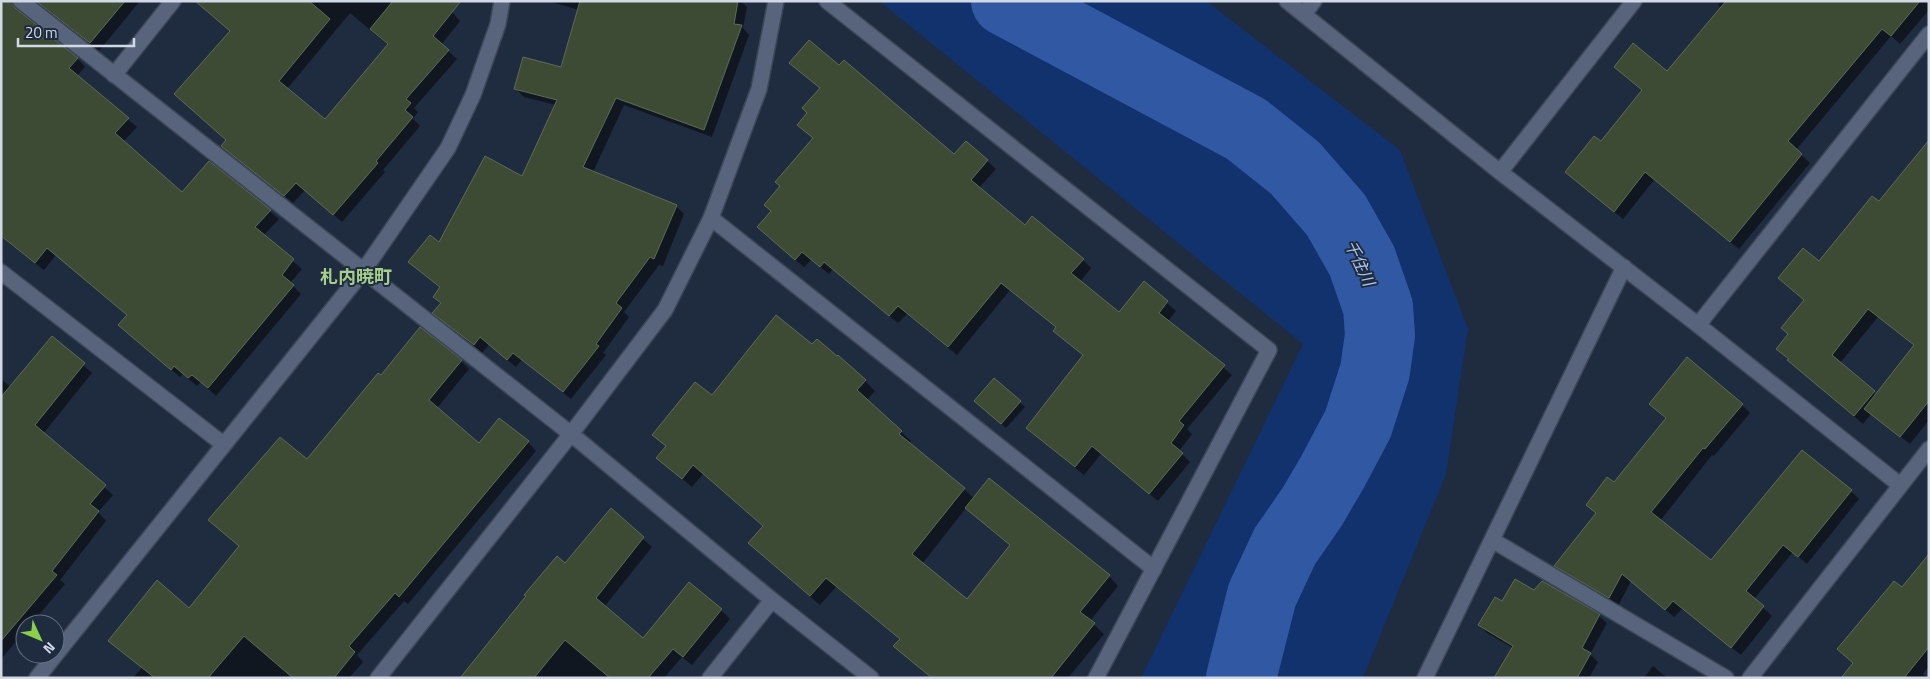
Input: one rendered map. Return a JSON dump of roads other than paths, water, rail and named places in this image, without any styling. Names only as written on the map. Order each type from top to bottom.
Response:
[{"type":"street","points":[[21,1],[571,434],[772,600],[870,678]]},
{"type":"street","points":[[114,75],[173,1]]},
{"type":"street","points":[[36,678],[364,270],[448,148],[473,95],[498,24],[502,1]]},
{"type":"street","points":[[378,678],[571,434],[665,310],[711,218],[759,89],[776,1]]},
{"type":"street","points":[[827,1],[1268,350],[1096,678]]},
{"type":"street","points":[[1287,1],[1500,172],[1624,267],[1900,485]]},
{"type":"street","points":[[1304,14],[1314,1]]},
{"type":"street","points":[[1500,172],[1634,1]]},
{"type":"street","points":[[1698,325],[1929,34]]},
{"type":"street","points":[[711,218],[1154,569]]},
{"type":"street","points":[[1425,678],[1624,267]]},
{"type":"street","points":[[1,272],[223,444]]},
{"type":"street","points":[[1750,678],[1929,450]]},
{"type":"street","points":[[1492,540],[1726,678]]},
{"type":"street","points":[[710,678],[772,600]]},
{"type":"waterway","name":"千住川","points":[[1006,1],[1246,129],[1295,168],[1336,215],[1362,261],[1378,307],[1380,335],[1375,371],[1358,424],[1312,507],[1285,546],[1262,595],[1241,678]]},
{"type":"district","name":"札内暁町","points":[[356,277]]}]
